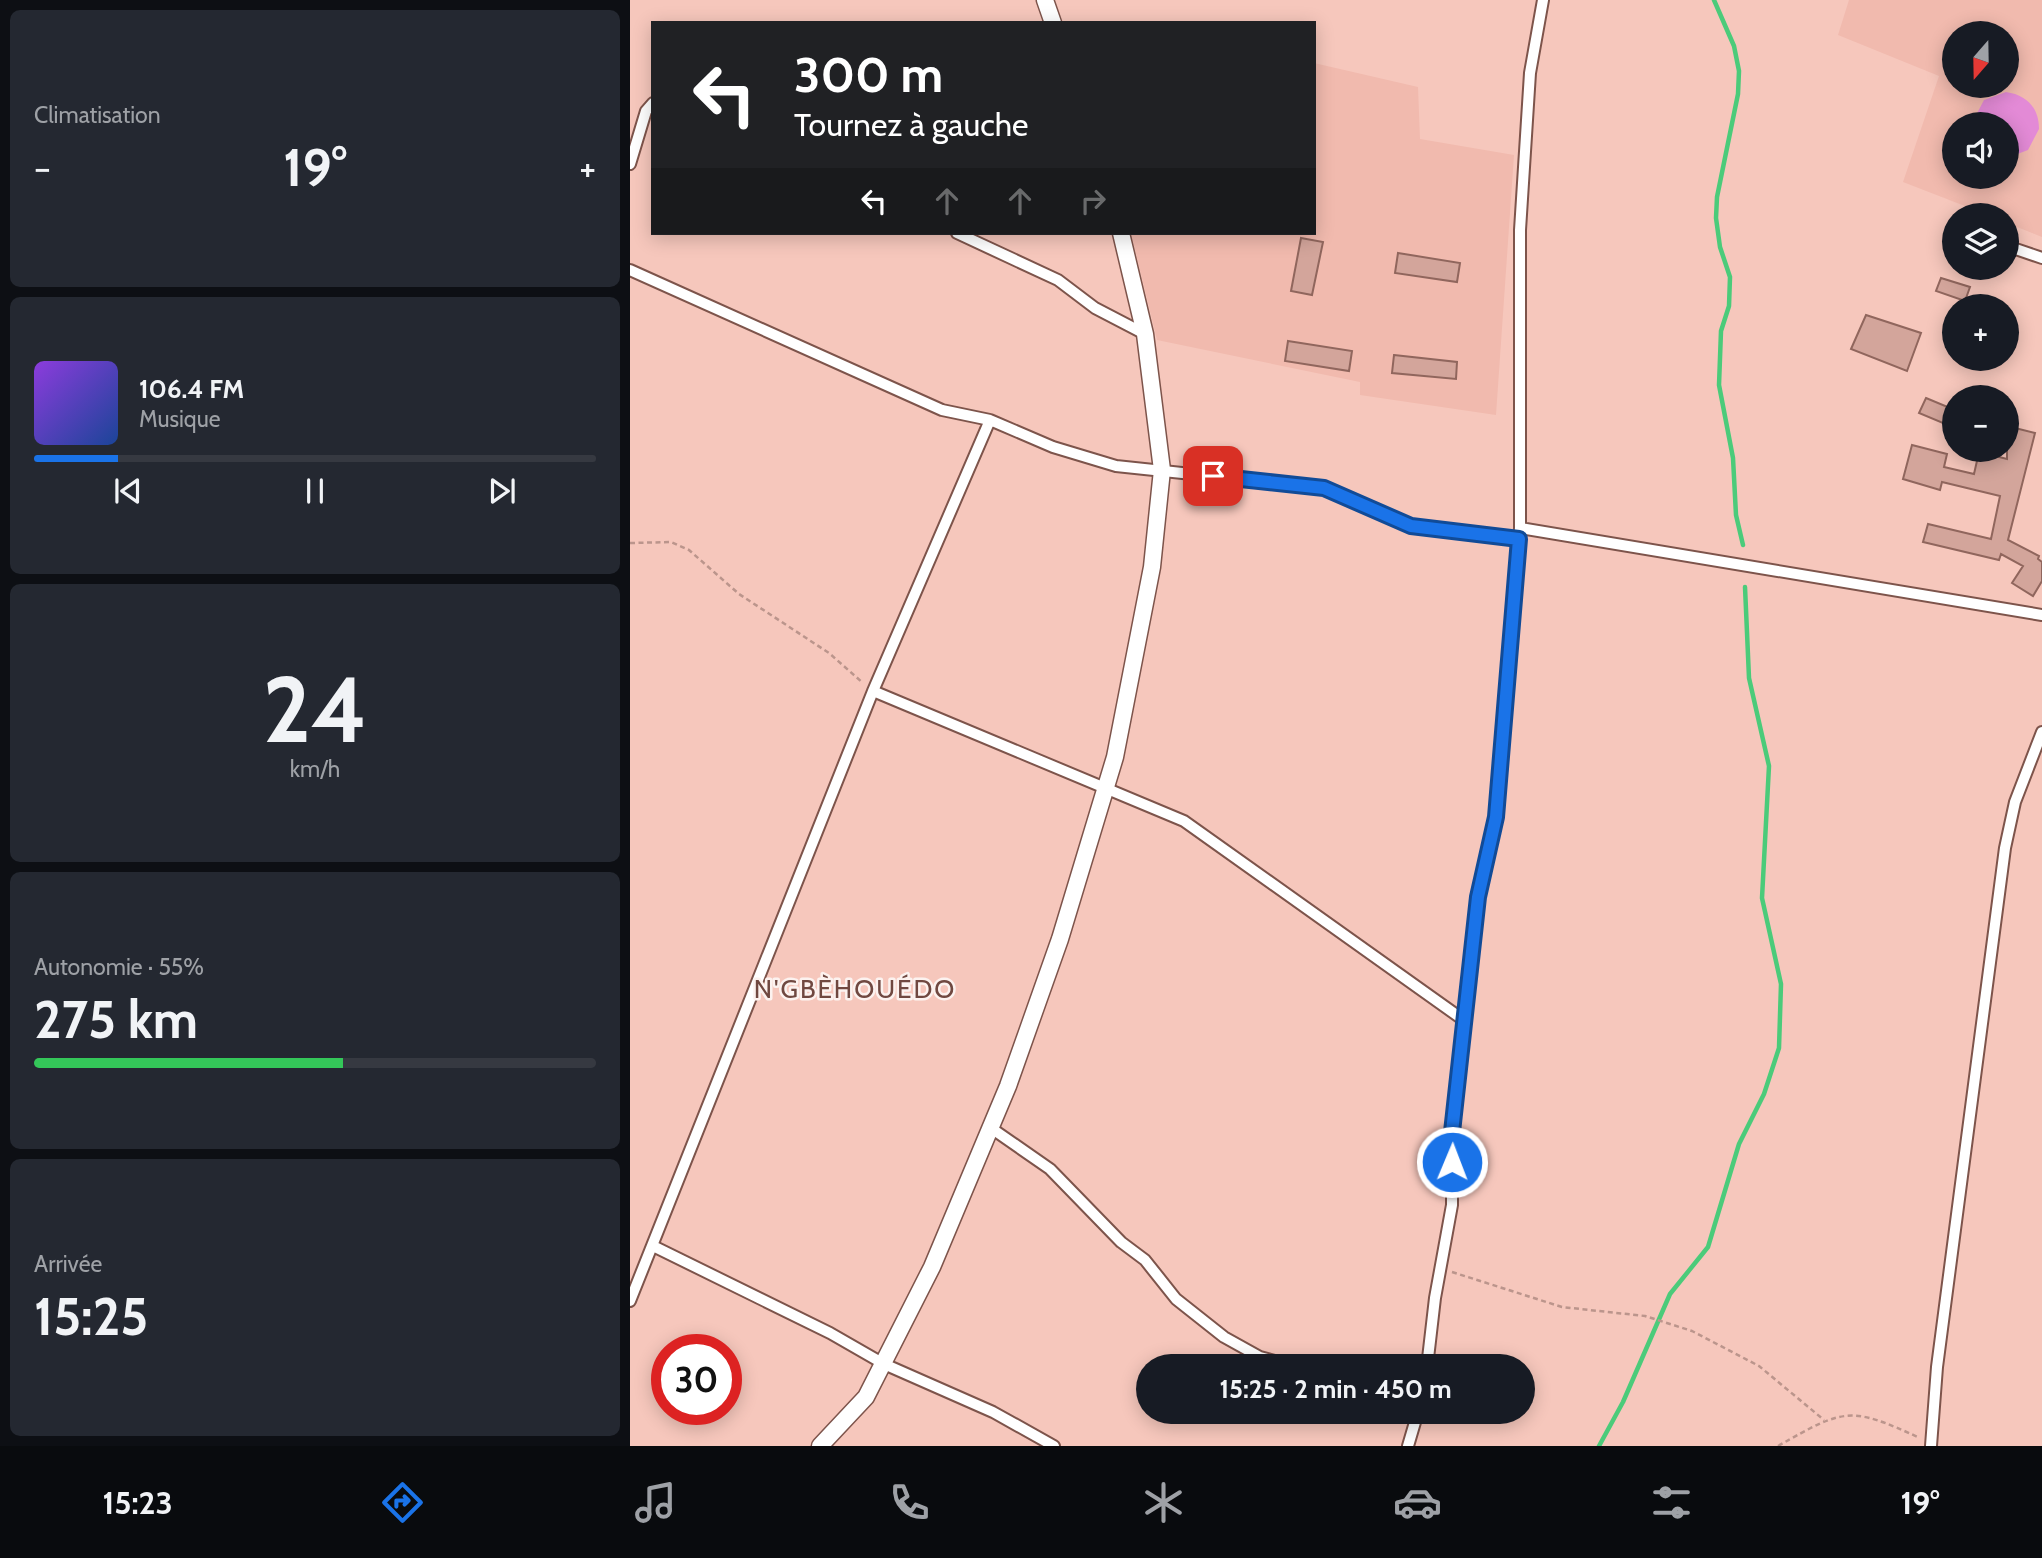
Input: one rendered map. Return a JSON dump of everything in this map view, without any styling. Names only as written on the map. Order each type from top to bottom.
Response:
[{"type":"street","points":[[1045,0],[1052,21]]},
{"type":"street","points":[[1429,1354],[1452,1205],[1452,1132],[1478,897],[1496,817],[1519,534],[1520,230],[1530,73],[1544,0]]},
{"type":"street","points":[[630,164],[646,111],[651,105]]},
{"type":"street","points":[[961,235],[1058,280],[1095,308],[1145,334]]},
{"type":"street","points":[[820,1446],[866,1397],[932,1267],[991,1128],[1060,939],[1107,788],[1152,567],[1162,470],[1145,334],[1121,235]]},
{"type":"street","points":[[2019,250],[2042,258]]},
{"type":"street","points":[[630,270],[942,410],[990,420],[1081,457],[1162,470],[1324,488],[1411,526],[1519,534],[2042,615]]},
{"type":"street","points":[[630,1301],[873,691],[990,420]]},
{"type":"street","points":[[873,691],[1184,821],[1465,1021]]},
{"type":"street","points":[[1931,1444],[1942,1326],[2003,859],[2015,802],[2042,733]]},
{"type":"street","points":[[991,1128],[1050,1169],[1115,1236],[1145,1259],[1176,1299],[1224,1337],[1255,1354]]},
{"type":"street","points":[[653,1245],[830,1333],[884,1364],[993,1412],[1054,1446]]},
{"type":"street","points":[[1408,1446],[1414,1424]]},
{"type":"path","points":[[630,543],[671,542],[689,550],[739,594],[829,653],[873,691]]},
{"type":"path","points":[[1441,1268],[1562,1307],[1646,1316],[1692,1331],[1759,1366],[1824,1420]]},
{"type":"path","points":[[1778,1446],[1824,1420],[1859,1414],[1873,1416],[1931,1444]]},
{"type":"shaded area","points":[[1849,0],[2042,0],[2042,237],[2019,228],[2019,203],[1957,203],[1903,182],[1939,76],[1838,35]]},
{"type":"shaded area","points":[[1316,63],[1418,87],[1420,139],[1514,155],[1496,415],[1360,395],[1360,382],[1157,340],[1131,235],[1316,235]]},
{"type":"shaded area","points":[[2020,96],[2026,99],[2037,115],[2039,129],[2028,150],[2019,153],[2019,112],[1978,112],[1984,100]]},
{"type":"building","points":[[1301,238],[1323,242],[1312,295],[1291,291]]},
{"type":"building","points":[[1398,253],[1460,263],[1457,282],[1395,273]]},
{"type":"building","points":[[1941,278],[1970,287],[1968,294],[1945,294],[1936,291]]},
{"type":"building","points":[[1866,315],[1921,333],[1907,371],[1851,349]]},
{"type":"building","points":[[1288,341],[1352,351],[1349,371],[1285,361]]},
{"type":"building","points":[[1394,355],[1457,362],[1456,379],[1392,373]]},
{"type":"building","points":[[1926,398],[1942,405],[1942,423],[1919,413]]},
{"type":"building","points":[[2019,429],[2035,433],[2008,540],[2039,556],[2038,559],[2042,562],[2042,581],[2033,596],[2012,583],[2023,566],[2001,554],[1999,560],[1923,542],[1928,524],[1991,539],[2000,496],[1942,482],[1940,490],[1903,479],[1912,445],[1942,453],[1944,467],[1974,474],[1977,462],[2019,462]]},
{"type":"waterway","points":[[1714,0],[1734,46],[1739,71],[1738,94],[1717,197],[1716,218],[1720,247],[1730,277],[1729,306],[1721,331],[1719,385],[1733,458],[1736,515],[1743,545]]},
{"type":"waterway","points":[[1599,1446],[1623,1402],[1670,1294],[1708,1247],[1739,1144],[1764,1094],[1779,1048],[1781,984],[1762,898],[1769,766],[1749,678],[1745,587]]},
{"type":"district","name":"N'GBÈHOUÉDO","points":[[855,989]]},
{"type":"route","points":[[1213,476],[1324,488],[1411,526],[1519,539],[1496,817],[1478,897],[1452,1132],[1452,1162]]}]
